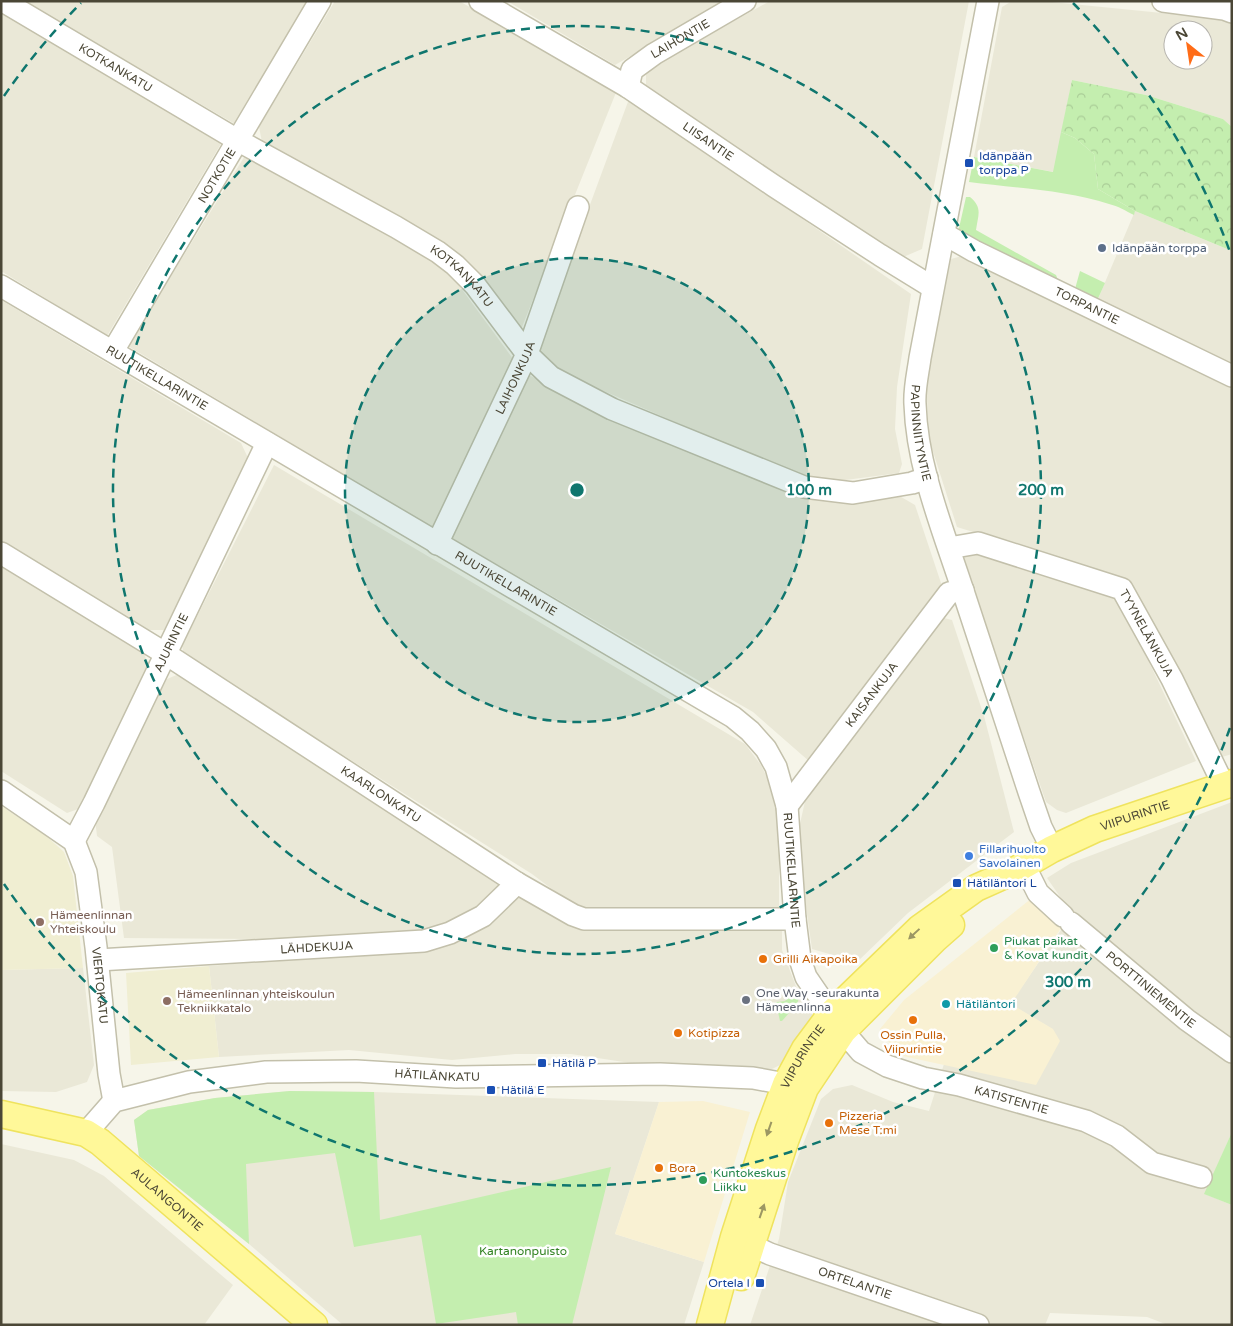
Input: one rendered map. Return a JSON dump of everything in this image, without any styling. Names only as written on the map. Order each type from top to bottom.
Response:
[{"type":"main road","name":"VIIPURINTIE","points":[[710,1325],[742,1241],[785,1141],[796,1086],[837,1022],[920,928],[976,888],[1019,868],[1052,849],[1095,829],[1228,784]]},
{"type":"main road","name":"AULANGONTIE","points":[[1,1114],[86,1133],[114,1153],[314,1325]]},
{"type":"main road","name":"VIIPURINTIE","points":[[727,1325],[742,1241]]},
{"type":"street","name":"KOTKANKATU","points":[[3,1],[239,141],[438,252],[455,265],[475,285],[527,354],[551,377],[612,409],[804,487],[853,493],[912,484],[927,478]]},
{"type":"street","name":"NOTKOTIE","points":[[113,351],[239,141],[320,1]]},
{"type":"street","name":"LIISANTIE","points":[[480,1],[628,87],[774,186],[932,287]]},
{"type":"street","name":"LAIHONTIE","points":[[628,87],[632,70],[654,54],[745,1]]},
{"type":"street","name":"PAPINNIITYNTIE","points":[[988,1],[944,234],[932,287],[915,402],[920,452],[927,478],[1029,792],[1041,827],[1052,849]]},
{"type":"street","points":[[1163,1],[1224,9],[1232,12]]},
{"type":"street","name":"LAIHONKUJA","points":[[437,544],[527,354],[578,207]]},
{"type":"street","name":"TORPANTIE","points":[[944,234],[974,251],[1232,376]]},
{"type":"street","name":"RUUTIKELLARINTIE","points":[[1,286],[733,717],[750,731],[766,749],[776,767],[783,788],[800,960],[806,977],[837,1022]]},
{"type":"street","name":"AJURINTIE","points":[[74,841],[267,443]]},
{"type":"street","name":"TYYNELÄNKUJA","points":[[949,548],[978,543],[1122,589],[1228,784]]},
{"type":"street","name":"KAARLONKATU","points":[[1,553],[166,654],[517,884],[573,915],[584,919],[795,919]]},
{"type":"street","name":"KAISANKUJA","points":[[786,806],[949,593],[963,590]]},
{"type":"street","points":[[1,790],[74,841]]},
{"type":"street","name":"VIERTOKATU","points":[[74,841],[86,872],[98,960],[109,1074],[114,1101]]},
{"type":"street","name":"PORTTINIEMENTIE","points":[[1019,868],[1038,893],[1067,920],[1187,1020],[1232,1052]]},
{"type":"street","name":"LÄHDEKUJA","points":[[98,960],[424,941],[450,933],[483,916],[517,884]]},
{"type":"street","name":"KATISTENTIE","points":[[837,1022],[861,1052],[887,1066],[923,1078],[959,1085],[1086,1121],[1117,1136],[1152,1163],[1202,1178]]},
{"type":"street","name":"HÄTILÄNKATU","points":[[114,1101],[189,1082],[266,1072],[356,1071],[456,1078],[660,1074],[753,1078],[796,1086]]},
{"type":"street","points":[[86,1133],[114,1101]]},
{"type":"street","name":"ORTELANTIE","points":[[742,1241],[770,1254],[978,1325]]},
{"type":"shaded area","points":[[23,1],[310,1],[235,124]]},
{"type":"shaded area","points":[[335,1],[459,1],[617,90],[522,327],[514,327],[464,259],[263,147],[259,127]]},
{"type":"shaded area","points":[[507,1],[727,1],[615,65]]},
{"type":"shaded area","points":[[770,1],[969,1],[922,249],[901,258],[646,87],[646,70]]},
{"type":"shaded area","points":[[1012,1],[1042,1],[1222,19],[1232,22],[1232,127],[1223,119],[1146,95],[1072,80],[1054,172],[974,157],[1002,7]]},
{"type":"shaded area","points":[[1,12],[222,142],[107,336],[1,271]]},
{"type":"shaded area","points":[[629,99],[911,294],[897,387],[895,429],[902,464],[899,473],[838,481],[809,480],[560,372],[536,351]]},
{"type":"shaded area","points":[[246,154],[447,269],[516,363],[434,528],[128,346]]},
{"type":"shaded area","points":[[1135,211],[1232,251],[1232,364],[1098,299]]},
{"type":"shaded area","points":[[962,256],[1232,389],[1232,754],[1222,757],[1130,581],[957,527],[929,439],[926,379],[951,259]]},
{"type":"shaded area","points":[[1,300],[241,443],[248,458],[164,630],[147,630],[1,540]]},
{"type":"shaded area","points":[[527,374],[614,419],[818,500],[896,494],[915,505],[942,586],[810,762],[753,712],[450,537]]},
{"type":"shaded area","points":[[274,465],[745,744],[761,765],[771,786],[779,817],[779,910],[597,911],[577,908],[532,874],[184,655],[182,646]]},
{"type":"shaded area","points":[[976,550],[1114,596],[1130,622],[1196,761],[1066,813],[1057,810],[1046,802],[963,561],[966,553]]},
{"type":"shaded area","points":[[1,563],[143,649],[148,666],[81,808],[67,813],[1,771]]},
{"type":"shaded area","points":[[944,618],[952,620],[984,716],[1014,832],[908,913],[857,962],[812,949],[804,893],[799,828],[806,797],[937,622]]},
{"type":"shaded area","points":[[179,674],[498,879],[500,888],[489,900],[448,926],[387,934],[268,939],[124,938],[112,847],[97,836],[95,819],[167,679]]},
{"type":"shaded area","points":[[1232,802],[1232,1132],[1205,1194],[1232,1205],[1232,1325],[1168,1325],[1147,1317],[1050,1313],[1045,1325],[750,1325],[779,1239],[788,1182],[821,1099],[833,1089],[852,1085],[893,1102],[929,1111],[944,1064],[1036,1084],[1052,1029],[1010,1004],[1072,914],[1047,878],[1071,863]]},
{"type":"shaded area","name":"Hämeenlinnan Yhteiskoulu","points":[[1,806],[45,835],[64,852],[73,876],[83,968],[1,970]]},
{"type":"shaded area","points":[[519,893],[570,920],[782,924],[782,950],[797,989],[811,1010],[814,1023],[792,1059],[766,1072],[670,1069],[571,1054],[515,1054],[452,1060],[349,1050],[219,1057],[209,966],[423,949]]},
{"type":"shaded area","points":[[1032,898],[1063,925],[1011,1004],[1053,1029],[1060,1041],[1036,1085],[898,1055],[880,1029],[904,1000]]},
{"type":"shaded area","points":[[209,966],[219,1057],[131,1065],[126,973]]},
{"type":"shaded area","points":[[83,968],[94,1065],[87,1082],[56,1092],[1,1091],[1,970]]},
{"type":"shaded area","points":[[290,1091],[374,1092],[659,1102],[615,1234],[704,1262],[684,1325],[343,1325],[249,1244],[139,1156],[134,1120],[148,1110],[215,1098]]},
{"type":"shaded area","points":[[703,1101],[750,1112],[704,1262],[615,1234],[659,1102]]},
{"type":"shaded area","points":[[1,1144],[74,1160],[104,1176],[233,1285],[204,1325],[1,1325]]},
{"type":"green space","points":[[1072,80],[1146,95],[1223,119],[1232,127],[1232,251],[1135,211],[1098,189],[1094,154],[1075,138],[1061,132]]},
{"type":"green space","points":[[1061,132],[1075,138],[1094,154],[1098,189],[1135,211],[1134,215],[1093,199],[1040,190],[969,182],[974,157],[1053,172]]},
{"type":"green space","points":[[966,197],[970,197],[978,208],[976,230],[1056,275],[1058,280],[1054,281],[957,237]]},
{"type":"green space","points":[[1080,271],[1105,283],[1096,303],[1075,289]]},
{"type":"green space","points":[[794,990],[799,998],[797,1004],[780,1021],[778,1012],[773,1004],[785,1001],[788,998],[788,994]]},
{"type":"green space","name":"Kartanonpuisto","points":[[290,1091],[374,1092],[380,1220],[611,1167],[572,1325],[518,1325],[516,1312],[436,1324],[421,1235],[354,1247],[335,1153],[246,1164],[249,1244],[139,1156],[134,1120],[148,1110],[215,1098]]},
{"type":"green space","points":[[1232,1132],[1232,1205],[1204,1194]]},
{"type":"place","name":"Idänpään torppa P","points":[[969,163]]},
{"type":"place","name":"Idänpään torppa","points":[[1102,248]]},
{"type":"place","name":"Fillarihuolto Savolainen","points":[[969,856]]},
{"type":"place","name":"Hätiläntori L","points":[[957,883]]},
{"type":"place","name":"Hämeenlinnan Yhteiskoulu","points":[[40,922]]},
{"type":"place","name":"Piukat paikat & Kovat kundit","points":[[994,948]]},
{"type":"place","name":"Grilli Aikapoika","points":[[763,959]]},
{"type":"place","name":"One Way -seurakunta Hämeenlinna","points":[[746,1000]]},
{"type":"place","name":"Hämeenlinnan yhteiskoulun Tekniikkatalo","points":[[167,1001]]},
{"type":"place","name":"Hätiläntori","points":[[946,1004]]},
{"type":"place","name":"Ossin Pulla, Viipurintie","points":[[913,1020]]},
{"type":"place","name":"Kotipizza","points":[[678,1033]]},
{"type":"place","name":"Hätilä P","points":[[542,1063]]},
{"type":"place","name":"Hätilä E","points":[[491,1090]]},
{"type":"place","name":"Pizzeria Mese T:mi","points":[[829,1123]]},
{"type":"place","name":"Bora","points":[[659,1168]]},
{"type":"place","name":"Kuntokeskus Liikku","points":[[703,1180]]},
{"type":"place","name":"Ortela I","points":[[760,1283]]}]
